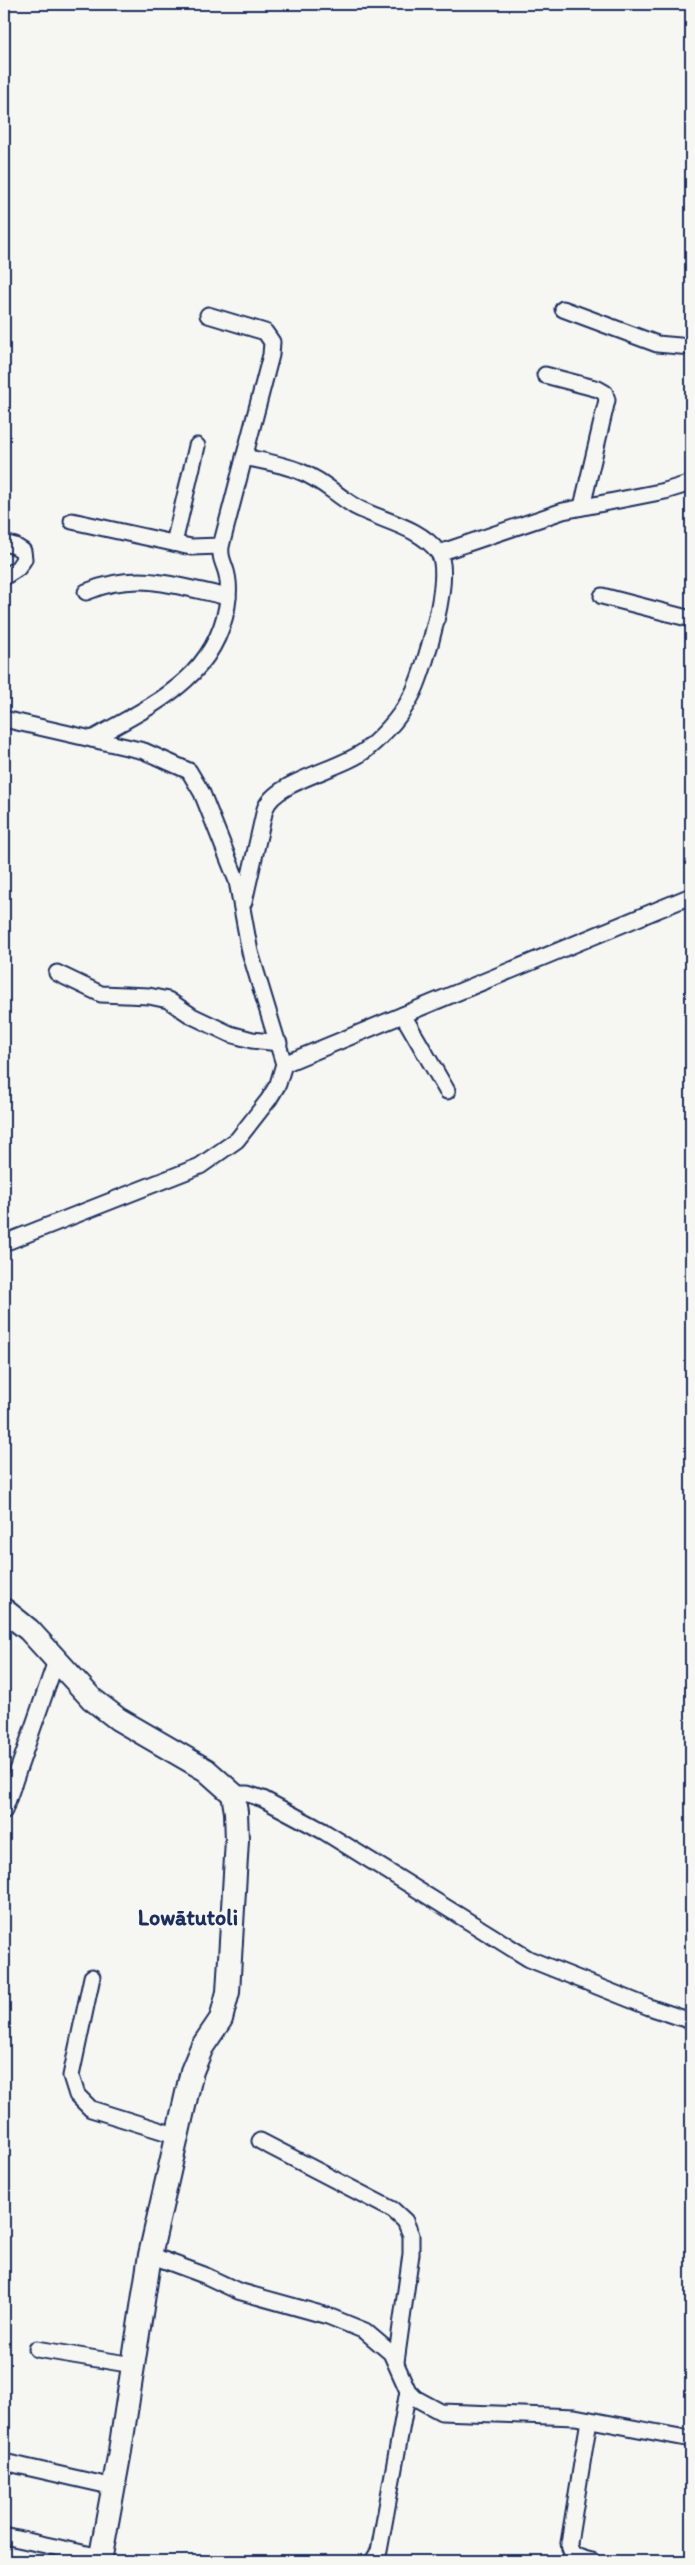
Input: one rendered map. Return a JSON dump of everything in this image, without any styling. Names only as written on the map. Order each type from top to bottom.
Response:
[{"type":"street","points":[[563,309],[658,344],[691,347]]},
{"type":"street","points":[[92,739],[176,689],[195,673],[217,638],[228,597],[225,568],[221,560],[221,546],[271,355],[272,342],[265,332],[208,315]]},
{"type":"street","points":[[545,375],[598,389],[605,393],[607,400],[582,507]]},
{"type":"street","points":[[174,543],[197,446]]},
{"type":"street","points":[[242,908],[268,801],[286,787],[339,766],[366,750],[396,719],[414,690],[438,611],[444,576],[439,553],[417,534],[373,516],[337,496],[320,480],[297,470],[244,457]]},
{"type":"street","points":[[439,553],[563,511],[691,484]]},
{"type":"street","points":[[72,521],[201,548],[221,546]]},
{"type":"street","points":[[4,543],[16,546],[23,551],[24,559],[18,568],[4,577]]},
{"type":"street","points":[[86,592],[107,583],[144,580],[228,597]]},
{"type":"street","points":[[602,596],[691,619]]},
{"type":"street","points":[[4,718],[144,751],[189,771],[202,793],[237,881],[250,952],[284,1064],[278,1084],[269,1099],[237,1140],[200,1166],[4,1243]]},
{"type":"street","points":[[284,1064],[691,896]]},
{"type":"street","points":[[56,974],[101,994],[149,996],[168,1000],[198,1019],[230,1034],[252,1040],[279,1043]]},
{"type":"street","points":[[403,1015],[447,1091]]},
{"type":"street","points":[[4,1610],[29,1630],[92,1700],[118,1719],[206,1770],[232,1794],[236,1812],[237,1840],[228,1992],[221,2019],[202,2047],[192,2071],[150,2255],[101,2559],[4,2536]]},
{"type":"street","points":[[4,1811],[56,1661]]},
{"type":"street","points":[[232,1794],[248,1794],[263,1799],[323,1831],[528,1960],[649,2007],[691,2021]]},
{"type":"street","points":[[92,1977],[72,2076],[76,2095],[91,2109],[178,2136]]},
{"type":"street","points":[[260,2141],[393,2210],[405,2221],[411,2235],[411,2254],[396,2362]]},
{"type":"street","points":[[150,2255],[204,2275],[238,2291],[328,2316],[365,2331],[378,2341],[396,2362],[408,2391],[415,2398],[441,2412],[589,2420],[691,2439]]},
{"type":"street","points":[[37,2349],[133,2366]]},
{"type":"street","points":[[373,2561],[378,2551],[408,2391]]},
{"type":"street","points":[[589,2420],[569,2548],[576,2557],[592,2561]]},
{"type":"street","points":[[4,2462],[114,2487]]},
{"type":"district","name":"Lowātutoli","points":[[188,1917]]}]
